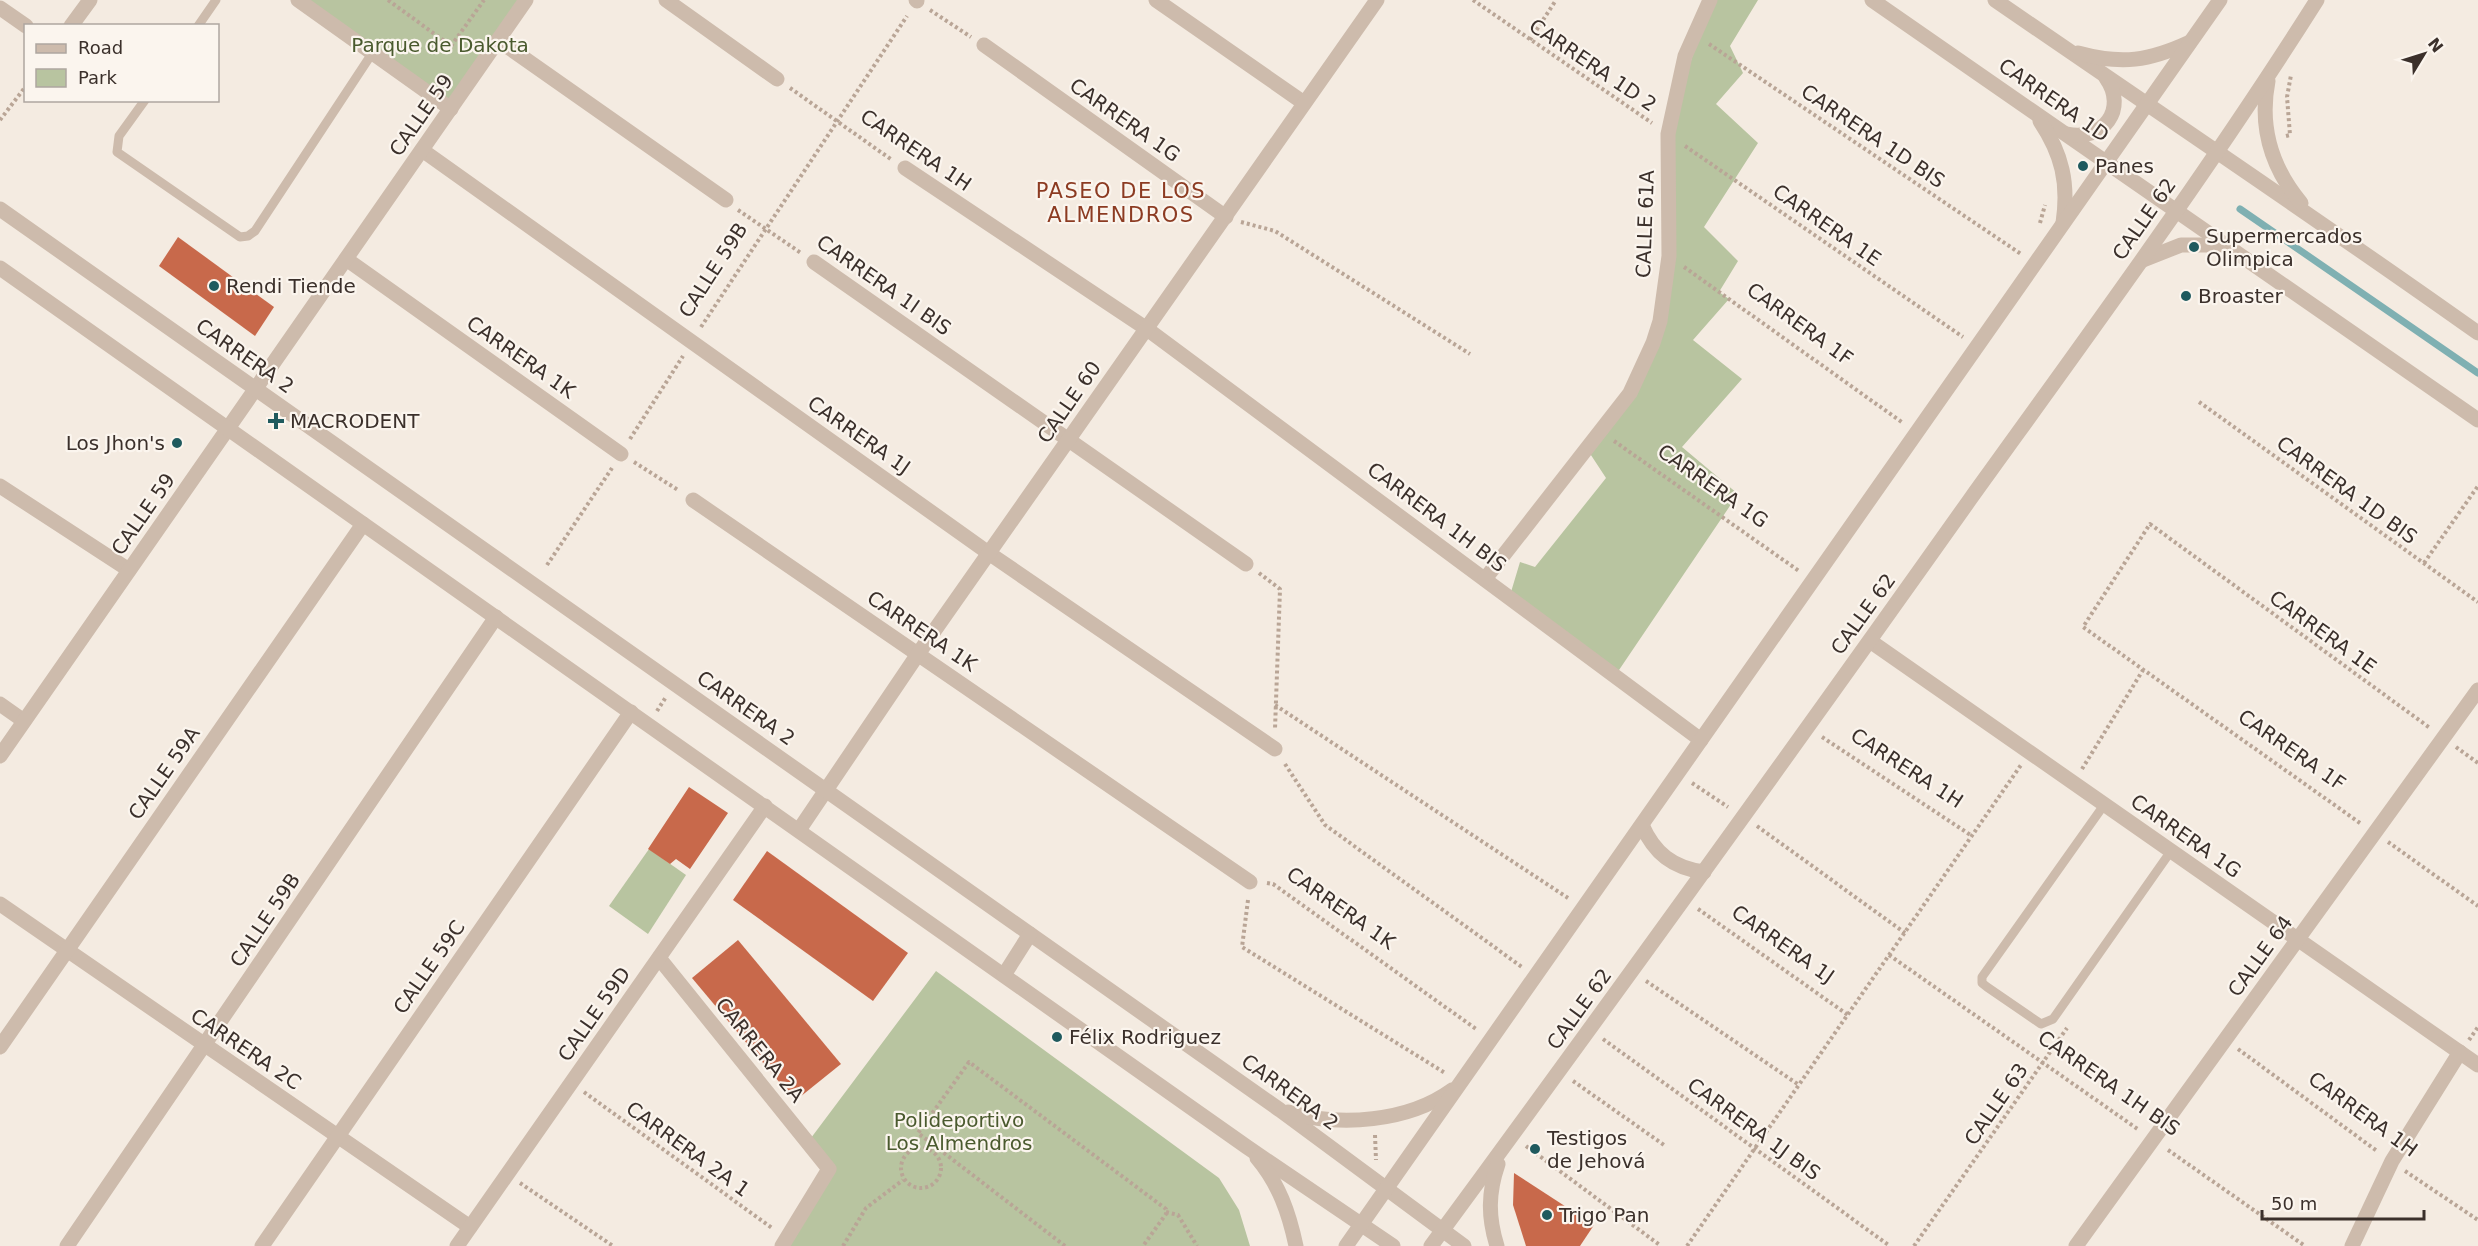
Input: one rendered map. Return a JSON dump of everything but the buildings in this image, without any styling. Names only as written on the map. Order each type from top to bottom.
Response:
[{"type":"street","points":[[72,24],[90,0]]},
{"type":"street","points":[[298,0],[451,109]]},
{"type":"street","name":"CALLE 59","points":[[0,756],[526,0]]},
{"type":"street","points":[[666,0],[777,79]]},
{"type":"street","points":[[1156,0],[1304,103]]},
{"type":"street","name":"CALLE 60","points":[[799,830],[918,654],[1377,0]]},
{"type":"street","name":"CALLE 61A","points":[[1485,579],[1630,393],[1653,344],[1660,321],[1669,256],[1668,134],[1685,56],[1693,33],[1710,0]]},
{"type":"street","name":"CARRERA 1D","points":[[1872,0],[2478,420]]},
{"type":"street","name":"CALLE 62","points":[[1431,1246],[1515,1144],[1704,872],[2176,211],[2270,75],[2317,0]]},
{"type":"street","points":[[2000,1],[2216,153],[2309,213],[2478,333]]},
{"type":"street","points":[[1346,1246],[2147,105],[2191,41],[2214,2]]},
{"type":"street","points":[[0,8],[24,25]]},
{"type":"street","points":[[498,40],[726,200]]},
{"type":"street","points":[[2069,51],[2110,61],[2132,61],[2164,54],[2191,41]]},
{"type":"street","name":"CARRERA 1G","points":[[984,45],[1226,217]]},
{"type":"street","points":[[2064,133],[2078,136],[2092,134],[2104,126],[2112,115],[2115,100],[2112,87],[2104,75]]},
{"type":"street","points":[[2270,75],[2265,96],[2268,140],[2278,170],[2309,213]]},
{"type":"street","points":[[2035,113],[2057,147],[2063,166],[2066,186],[2062,226]]},
{"type":"street","name":"CARRERA 1J","points":[[422,150],[990,554],[1275,749]]},
{"type":"street","name":"CARRERA 1H","points":[[905,168],[1147,329]]},
{"type":"street","name":"CARRERA 2","points":[[0,209],[1280,1110],[1464,1246]]},
{"type":"street","points":[[2140,261],[2181,245],[2226,245]]},
{"type":"street","name":"CARRERA 1K","points":[[346,259],[621,454]]},
{"type":"street","name":"CARRERA 1I BIS","points":[[814,262],[1246,564]]},
{"type":"street","points":[[0,268],[1247,1146],[1393,1246]]},
{"type":"street","name":"CARRERA 1H BIS","points":[[1147,329],[1701,740]]},
{"type":"street","points":[[0,486],[129,570]]},
{"type":"street","name":"CARRERA 1K","points":[[693,500],[1250,882]]},
{"type":"street","name":"CALLE 59A","points":[[0,1047],[363,524]]},
{"type":"street","name":"CALLE 59B","points":[[67,1246],[496,617]]},
{"type":"street","name":"CARRERA 1G","points":[[1869,641],[2478,1065]]},
{"type":"street","name":"CALLE 64","points":[[2076,1246],[2478,690]]},
{"type":"street","points":[[0,704],[24,721]]},
{"type":"street","name":"CALLE 59C","points":[[262,1246],[631,712]]},
{"type":"street","name":"CALLE 59D","points":[[457,1246],[765,806]]},
{"type":"street","points":[[1642,825],[1651,844],[1665,859],[1690,870],[1704,872]]},
{"type":"street","name":"CARRERA 2C","points":[[0,904],[470,1227]]},
{"type":"street","points":[[1004,975],[1030,934]]},
{"type":"street","name":"CARRERA 2A","points":[[659,958],[829,1169],[784,1242]]},
{"type":"street","points":[[2352,1246],[2392,1161],[2460,1052]]},
{"type":"street","points":[[1280,1110],[1326,1119],[1374,1118],[1420,1107],[1442,1098],[1460,1084]]},
{"type":"street","points":[[1497,1246],[1491,1227],[1489,1205],[1491,1184],[1515,1144]]},
{"type":"street","points":[[1247,1146],[1265,1168],[1280,1192],[1290,1218],[1296,1246]]},
{"type":"lane","points":[[199,24],[216,0]]},
{"type":"lane","points":[[144,102],[119,136],[117,152],[240,237],[248,237],[255,231],[373,52]]},
{"type":"lane","points":[[2104,805],[1982,977],[1982,983],[1987,987],[2041,1024],[2053,1019],[2171,851]]},
{"type":"path","points":[[388,0],[452,46],[484,0]]},
{"type":"path","points":[[916,0],[984,45]]},
{"type":"path","name":"CALLE 59B","points":[[547,565],[916,0]]},
{"type":"path","points":[[1530,40],[1556,0]]},
{"type":"path","name":"CARRERA 1D 2","points":[[1475,1],[1668,134]]},
{"type":"path","name":"CARRERA 1D BIS","points":[[1693,33],[2019,254],[2037,262]]},
{"type":"path","points":[[2268,140],[2290,135],[2287,96],[2293,68]]},
{"type":"path","name":"CARRERA 1H","points":[[777,79],[905,168]]},
{"type":"path","points":[[0,120],[24,89]]},
{"type":"path","name":"CARRERA 1E","points":[[1668,134],[1969,341]]},
{"type":"path","name":"CARRERA 1I BIS","points":[[726,200],[764,230],[814,262]]},
{"type":"path","points":[[1226,217],[1275,231],[1470,354]]},
{"type":"path","name":"CARRERA 1F","points":[[1669,256],[1907,426]]},
{"type":"path","name":"CARRERA 1D BIS","points":[[2199,402],[2478,602]]},
{"type":"path","name":"CARRERA 1G","points":[[1601,432],[1802,573]]},
{"type":"path","points":[[621,454],[693,500]]},
{"type":"path","points":[[2424,563],[2478,486]]},
{"type":"path","name":"CARRERA 1E","points":[[2150,524],[2478,763]]},
{"type":"path","name":"CARRERA 1F","points":[[2150,524],[2083,627],[2478,906]]},
{"type":"path","points":[[1246,564],[1280,589],[1275,749],[1325,825],[1522,967]]},
{"type":"path","points":[[2073,783],[2142,670]]},
{"type":"path","points":[[1275,705],[1567,899]]},
{"type":"path","name":"CARRERA 1H","points":[[1818,735],[1972,836]]},
{"type":"path","points":[[1687,1246],[2023,762]]},
{"type":"path","points":[[1678,773],[1905,933]]},
{"type":"path","points":[[1250,882],[1242,947],[1445,1074]]},
{"type":"path","name":"CARRERA 1K","points":[[1250,882],[1273,884],[1477,1030]]},
{"type":"path","name":"CARRERA 1J","points":[[1695,906],[1848,1015]]},
{"type":"path","name":"CARRERA 1H BIS","points":[[1889,955],[2305,1246]]},
{"type":"path","points":[[1642,979],[1799,1084]]},
{"type":"path","name":"CALLE 63","points":[[1914,1246],[2070,1024]]},
{"type":"path","name":"CARRERA 1J BIS","points":[[1600,1037],[1890,1246]]},
{"type":"path","name":"CARRERA 1H","points":[[2225,1039],[2392,1161],[2478,1220]]},
{"type":"path","points":[[1065,1246],[1059,1244],[918,1133],[969,1062],[1166,1209],[1166,1212],[1178,1215],[1197,1246]]},
{"type":"path","points":[[1570,1079],[1664,1145]]},
{"type":"path","name":"CARRERA 2A 1","points":[[571,1083],[784,1242]]},
{"type":"path","points":[[1515,1144],[1661,1246]]},
{"type":"path","points":[[920,1147],[934,1152],[942,1164],[940,1178],[929,1188],[914,1188],[903,1180],[900,1165],[906,1153],[920,1147]]},
{"type":"path","points":[[507,1175],[613,1246]]},
{"type":"path","points":[[843,1246],[866,1208],[903,1180]]},
{"type":"path","points":[[1143,1246],[1166,1212]]},
{"type":"green space","name":"Parque de Dakota","points":[[298,0],[526,0],[451,109]]},
{"type":"green space","points":[[1710,0],[1758,0],[1730,46],[1743,73],[1716,104],[1758,143],[1704,227],[1738,261],[1719,292],[1729,299],[1693,340],[1742,379],[1682,447],[1738,494],[1617,673],[1511,592],[1520,562],[1535,567],[1606,478],[1587,449],[1642,371],[1660,321],[1668,134]]},
{"type":"green space","points":[[649,849],[686,875],[648,934],[609,906]]},
{"type":"green space","name":"Polideportivo Los Almendros","points":[[936,971],[1219,1178],[1239,1210],[1250,1246],[787,1246],[829,1169],[811,1138]]},
{"type":"waterway","points":[[2240,209],[2478,373]]},
{"type":"place","name":"Panes","points":[[2083,166]]},
{"type":"place","name":"Supermercados Olimpica","points":[[2194,247]]},
{"type":"place","name":"Rendi Tiende","points":[[214,286]]},
{"type":"place","name":"Broaster","points":[[2186,296]]},
{"type":"place","name":"MACRODENT","points":[[276,421]]},
{"type":"place","name":"Los Jhon's","points":[[177,443]]},
{"type":"place","name":"Félix Rodriguez","points":[[1057,1037]]},
{"type":"place","name":"Testigos de Jehová","points":[[1535,1149]]},
{"type":"place","name":"Trigo Pan","points":[[1547,1215]]},
{"type":"district","name":"PASEO DE LOS ALMENDROS","points":[[1121,203]]}]
